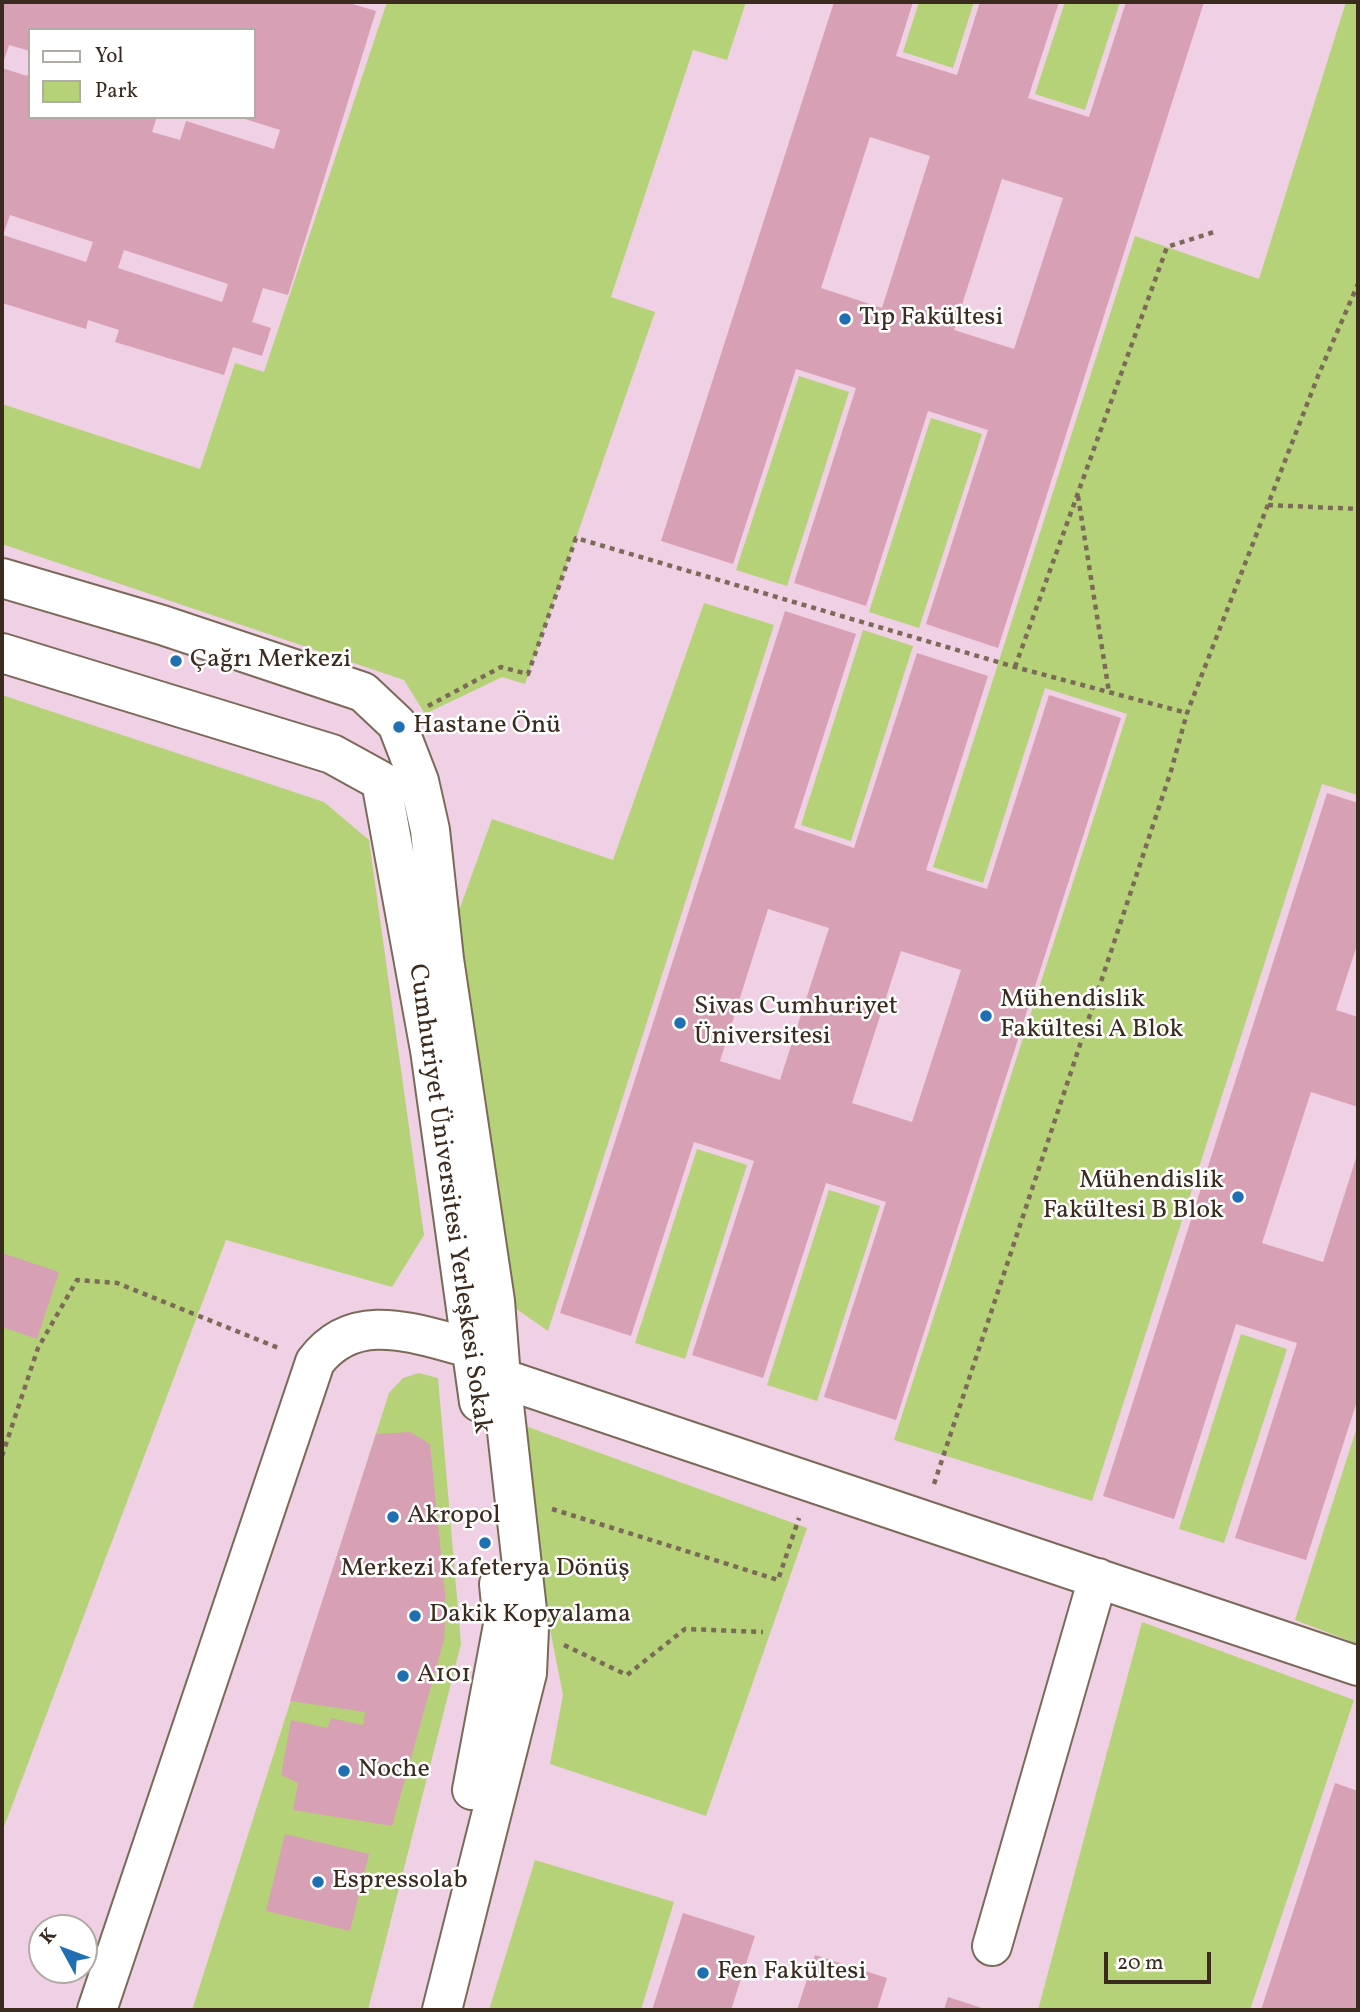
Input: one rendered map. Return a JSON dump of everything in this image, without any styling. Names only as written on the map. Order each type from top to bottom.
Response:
[{"type":"street","name":"Cumhuriyet Üniversitesi Yerleşkesi Sokak","points":[[2,578],[162,625],[363,692],[397,724],[419,781],[430,830],[444,959],[495,1301],[529,1628],[527,1673],[442,2010]]},
{"type":"street","name":"Cumhuriyet Üniversitesi Yerleşkesi Sokak","points":[[2,653],[332,754],[381,781],[430,1050],[471,1348],[503,1625],[480,1759],[421,2010]]},
{"type":"street","points":[[97,2010],[315,1362],[327,1345],[343,1336],[362,1331],[392,1329],[471,1348]]},
{"type":"street","name":"Cumhuriyet Üniversitesi Yerleşkesi Sokak","points":[[501,1378],[1358,1666]]},
{"type":"street","points":[[992,1946],[1098,1578]]},
{"type":"path","points":[[1015,667],[1167,247],[1217,230]]},
{"type":"path","points":[[922,1519],[1171,771],[1187,713],[1318,376],[1358,284]]},
{"type":"path","points":[[1351,302],[1358,297]]},
{"type":"path","points":[[1077,494],[1109,692]]},
{"type":"path","points":[[1268,505],[1358,509]]},
{"type":"path","points":[[381,709],[429,706],[501,667],[528,674],[576,538],[1015,667],[1187,713]]},
{"type":"path","points":[[2,1456],[38,1348],[77,1280],[117,1283],[315,1362]]},
{"type":"path","points":[[514,1497],[778,1580],[811,1482]]},
{"type":"path","points":[[529,1628],[627,1675],[685,1629],[763,1632]]},
{"type":"shaded area","name":"Sivas Cumhuriyet Üniversitesi","points":[[2,2],[1358,2],[1358,2010],[2,2010]]},
{"type":"green space","points":[[387,2],[746,2],[727,60],[693,50],[611,297],[655,312],[525,684],[502,677],[425,714],[404,680],[2,544],[2,404],[200,469],[235,363],[264,372]]},
{"type":"green space","points":[[919,2],[974,2],[953,68],[903,52]]},
{"type":"green space","points":[[1065,2],[1120,2],[1085,110],[1035,94]]},
{"type":"green space","points":[[1346,2],[1358,2],[1358,795],[1322,784],[1092,1501],[894,1440],[1127,714],[1045,688],[983,883],[933,867],[1135,236],[1259,279]]},
{"type":"green space","points":[[799,376],[849,392],[787,586],[736,570]]},
{"type":"green space","points":[[931,418],[982,434],[919,628],[869,612]]},
{"type":"green space","points":[[704,603],[774,625],[548,1331],[512,1306],[456,919],[492,819],[613,860]]},
{"type":"green space","points":[[863,630],[913,646],[851,841],[801,825]]},
{"type":"green space","points":[[2,695],[324,802],[369,840],[424,1235],[392,1287],[226,1240],[2,1832]]},
{"type":"green space","points":[[697,1149],[747,1165],[685,1359],[635,1343]]},
{"type":"green space","points":[[829,1190],[880,1206],[817,1401],[767,1385]]},
{"type":"green space","points":[[1241,1334],[1287,1349],[1224,1543],[1179,1529]]},
{"type":"green space","points":[[419,1373],[438,1378],[461,1644],[368,2010],[192,2010],[389,1393],[403,1378]]},
{"type":"green space","points":[[1358,1424],[1358,1644],[1295,1620]]},
{"type":"green space","points":[[528,1427],[807,1528],[706,1816],[550,1764],[563,1695],[546,1609],[524,1469]]},
{"type":"green space","points":[[1142,1622],[1354,1700],[1250,2010],[1038,2010]]},
{"type":"green space","points":[[535,1860],[674,1902],[641,2010],[489,2010]]},
{"type":"building","points":[[2,2],[346,2],[376,11],[288,295],[263,288],[252,322],[271,328],[262,356],[233,347],[224,375],[115,342],[119,330],[88,320],[86,329],[2,303],[2,68],[27,76],[28,74],[28,119],[156,119],[152,132],[180,140],[186,121],[274,149],[280,130],[245,119],[256,119],[256,28],[28,28],[28,50],[9,45],[2,66]],"holes":[[[10,215],[93,242],[86,262],[3,235]],[[124,250],[228,284],[222,302],[118,268]]]},
{"type":"building","name":"Tıp Fakültesi","points":[[834,2],[913,2],[896,56],[957,75],[980,2],[1059,2],[1028,98],[1089,117],[1126,2],[1204,2],[998,648],[926,624],[988,430],[928,411],[866,606],[794,583],[856,388],[796,369],[733,564],[661,541]],"holes":[[[870,137],[930,156],[882,308],[821,288]],[[1002,179],[1063,198],[1014,349],[954,330]]]},
{"type":"building","name":"Mühendislik Fakültesi A Blok","points":[[785,611],[856,634],[794,828],[854,848],[917,653],[988,676],[926,870],[987,889],[1049,695],[1121,718],[896,1420],[824,1397],[886,1202],[826,1183],[763,1378],[692,1355],[754,1161],[694,1142],[631,1336],[560,1313]],"holes":[[[768,909],[829,928],[780,1080],[720,1061]],[[901,951],[961,970],[912,1122],[852,1103]]]},
{"type":"building","name":"Mühendislik Fakültesi B Blok","points":[[1327,793],[1358,803],[1358,942],[1336,1010],[1358,1017],[1358,1107],[1311,1092],[1262,1243],[1323,1262],[1358,1152],[1358,1398],[1306,1560],[1235,1538],[1297,1343],[1236,1324],[1174,1519],[1103,1496]]},
{"type":"building","points":[[2,1253],[59,1272],[37,1339],[2,1327]]},
{"type":"building","points":[[410,1432],[430,1444],[446,1603],[444,1640],[392,1826],[293,1810],[298,1783],[281,1775],[291,1720],[327,1728],[331,1718],[363,1725],[365,1712],[290,1701],[376,1434]]},
{"type":"building","points":[[1335,1783],[1358,1791],[1358,2010],[1261,2010]]},
{"type":"building","name":"Espressolab","points":[[285,1834],[369,1854],[350,1931],[266,1911]]},
{"type":"building","name":"Fen Fakültesi","points":[[683,1913],[755,1936],[731,2010],[652,2010]]},
{"type":"building","name":"Fen Fakültesi","points":[[815,1955],[887,1978],[877,2010],[797,2010]]},
{"type":"building","points":[[948,1997],[988,2010],[944,2010]]},
{"type":"place","name":"Tıp Fakültesi","points":[[845,319]]},
{"type":"place","name":"Çağrı Merkezi","points":[[176,661]]},
{"type":"place","name":"Hastane Önü","points":[[399,727]]},
{"type":"place","name":"Mühendislik Fakültesi A Blok","points":[[986,1016]]},
{"type":"place","name":"Sivas Cumhuriyet Üniversitesi","points":[[680,1023]]},
{"type":"place","name":"Mühendislik Fakültesi B Blok","points":[[1238,1197]]},
{"type":"place","name":"Akropol","points":[[393,1517]]},
{"type":"place","name":"Merkezi Kafeterya Dönüş","points":[[485,1543]]},
{"type":"place","name":"Dakik Kopyalama","points":[[415,1616]]},
{"type":"place","name":"A101","points":[[403,1676]]},
{"type":"place","name":"Noche","points":[[344,1771]]},
{"type":"place","name":"Espressolab","points":[[318,1882]]},
{"type":"place","name":"Fen Fakültesi","points":[[703,1973]]}]
